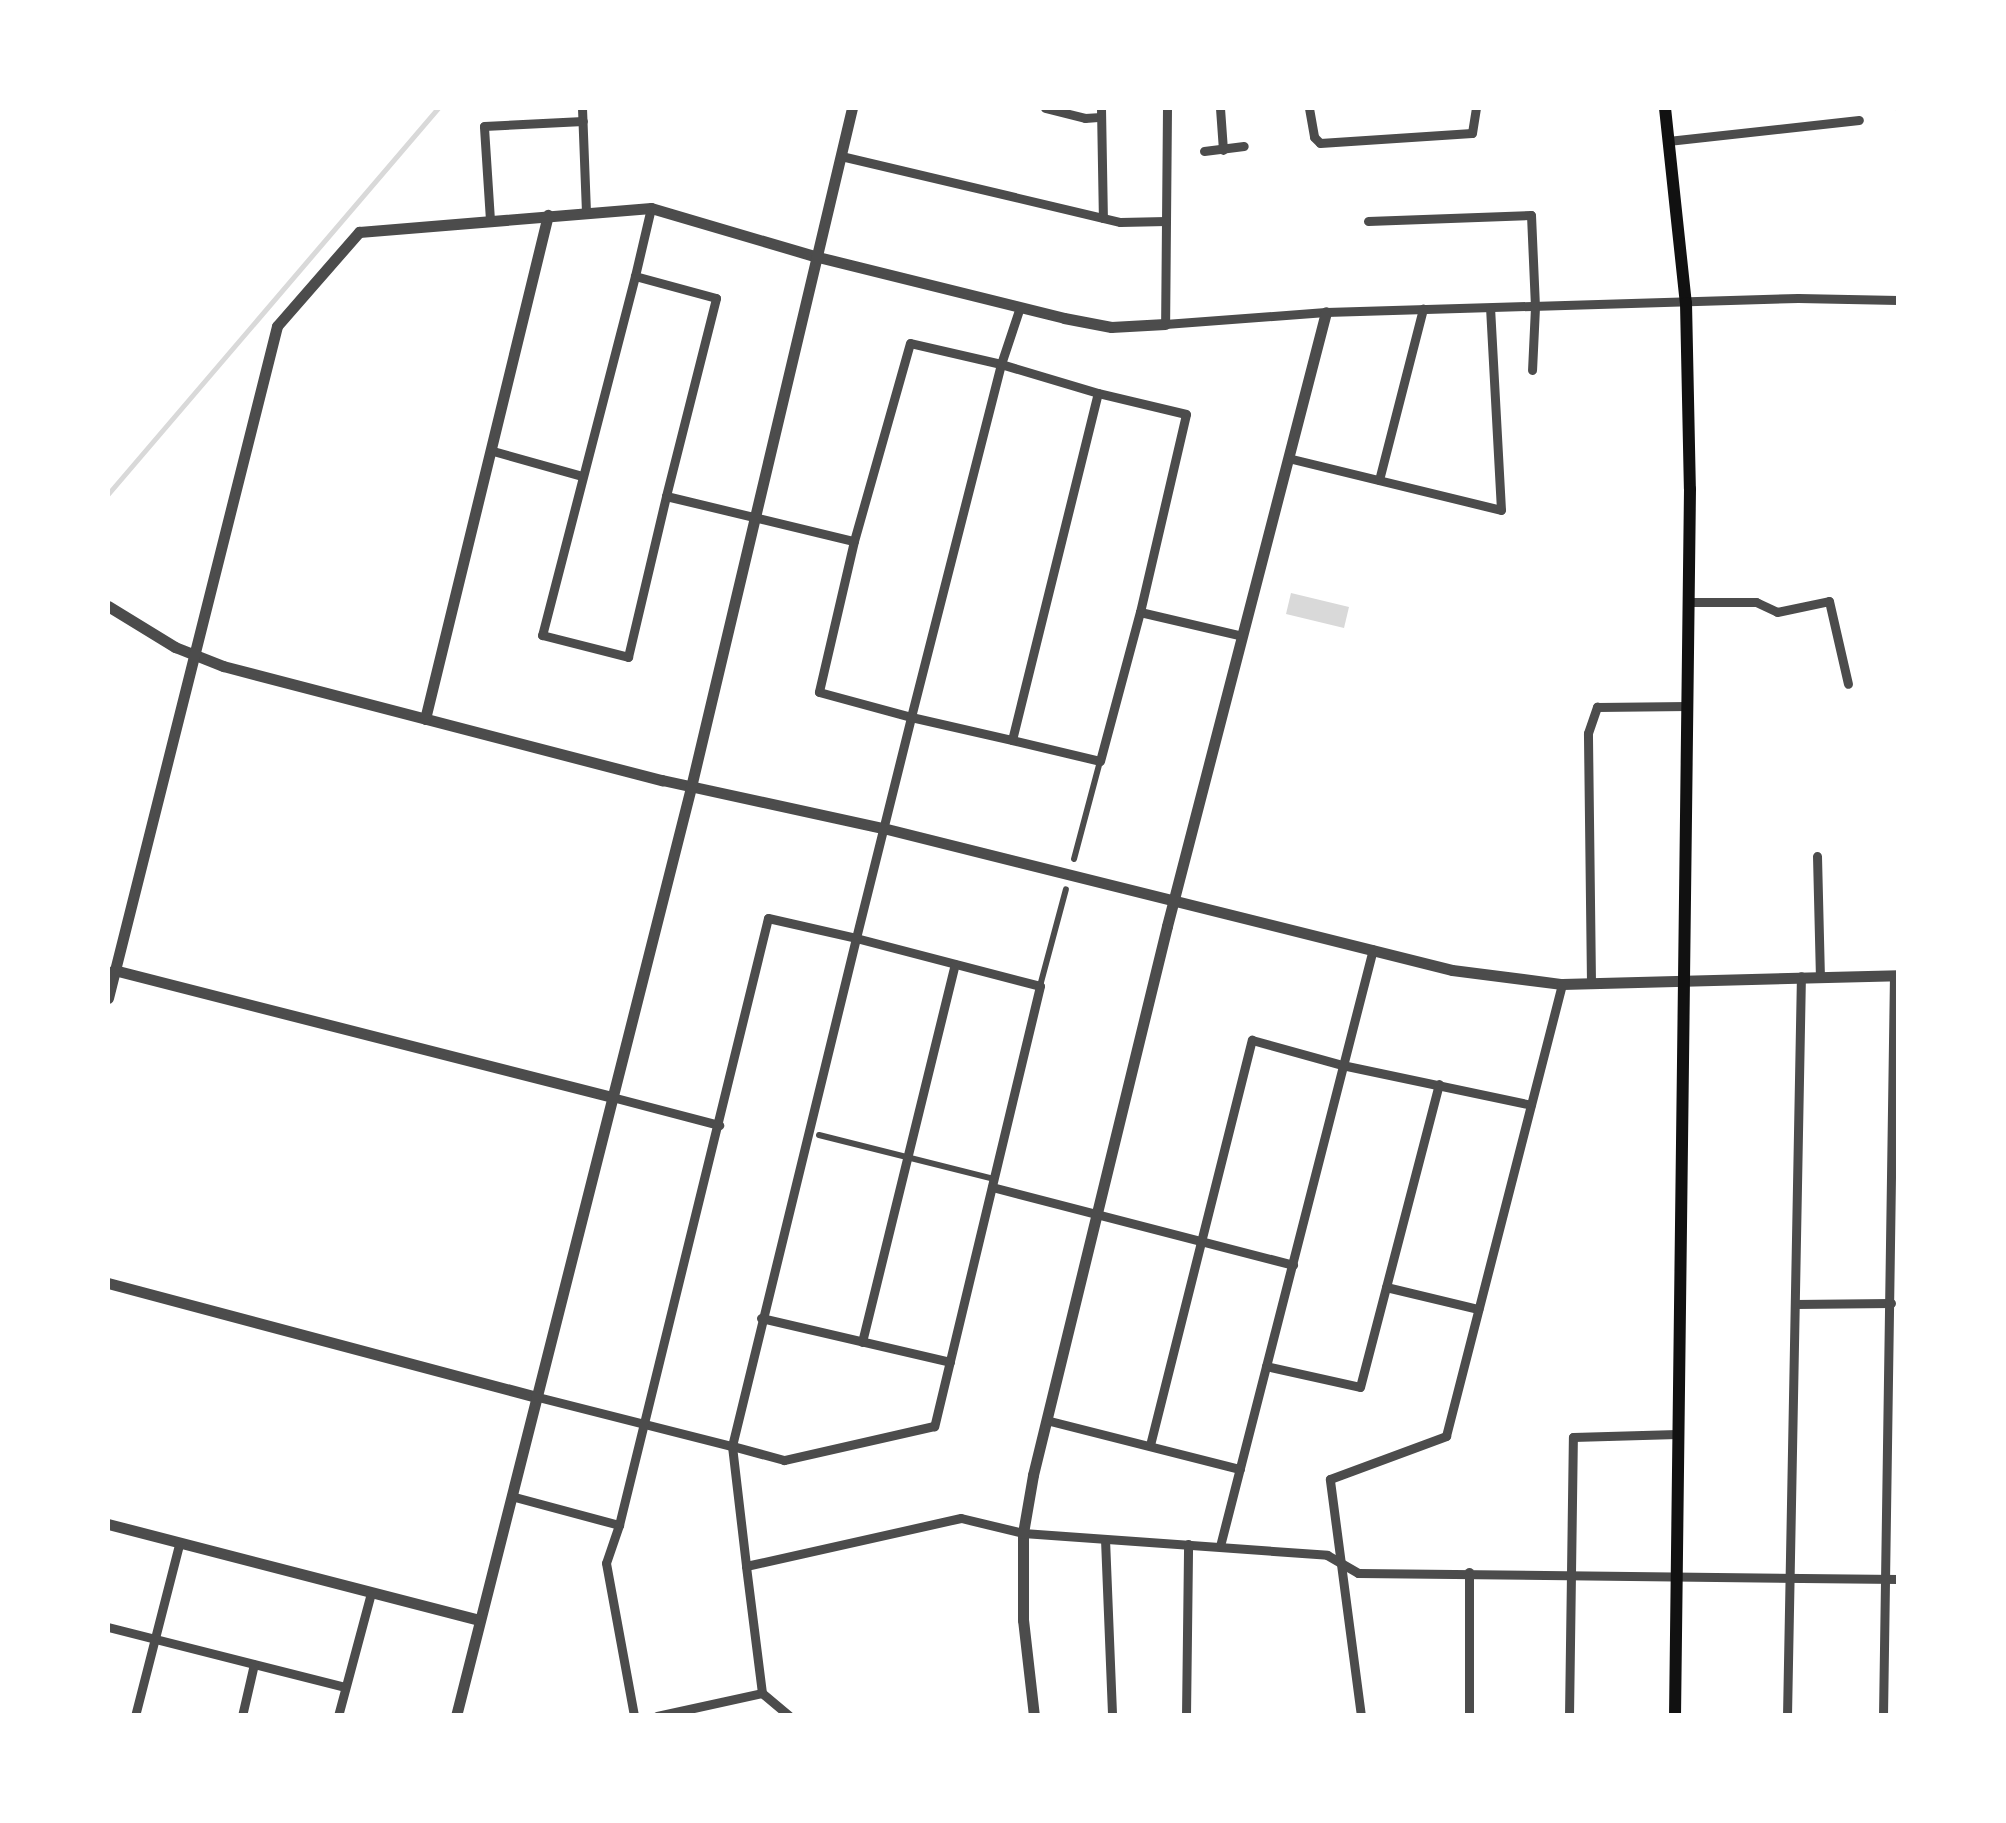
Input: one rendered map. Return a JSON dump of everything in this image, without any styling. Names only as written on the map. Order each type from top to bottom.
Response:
[{"type":"main road","points":[[1665,108],[1686,303],[1689,602],[1675,1716]]},
{"type":"street","points":[[582,108],[586,212]]},
{"type":"street","points":[[456,1716],[690,787],[852,108]]},
{"type":"street","points":[[1045,108],[1085,118],[1101,112],[1103,218]]},
{"type":"street","points":[[1165,324],[1167,108]]},
{"type":"street","points":[[1220,108],[1222,150]]},
{"type":"street","points":[[1310,108],[1314,137],[1320,142],[1472,133],[1476,108]]},
{"type":"street","points":[[1668,141],[1860,120]]},
{"type":"street","points":[[490,220],[484,126],[583,121]]},
{"type":"street","points":[[1204,151],[1244,146]]},
{"type":"street","points":[[841,156],[1103,218],[1166,222]]},
{"type":"street","points":[[635,276],[716,298],[628,657],[542,635],[651,208]]},
{"type":"street","points":[[108,998],[277,326],[359,232],[651,208],[818,257],[1111,327],[1326,312],[1798,298],[1898,300]]},
{"type":"street","points":[[425,718],[548,215]]},
{"type":"street","points":[[1368,220],[1531,215],[1536,306],[1532,370]]},
{"type":"street","points":[[789,1716],[762,1692],[732,1446],[883,828],[1001,364],[1020,307]]},
{"type":"street","points":[[1288,458],[1500,510],[1490,308]]},
{"type":"street","points":[[1379,480],[1423,309]]},
{"type":"street","points":[[1034,1716],[1023,1620],[1024,1533],[1046,1420],[1326,312]]},
{"type":"street","points":[[1074,860],[1140,612],[1186,414],[910,343],[854,541],[819,692],[1100,762]]},
{"type":"street","points":[[1012,740],[1098,393]]},
{"type":"street","points":[[493,451],[582,476]]},
{"type":"street","points":[[666,496],[854,541]]},
{"type":"street","points":[[1689,602],[1756,602],[1777,612],[1829,601],[1848,684]]},
{"type":"street","points":[[108,606],[194,656],[690,787],[883,828],[1175,898],[1452,970],[1562,984],[1896,975],[1895,1264],[1883,1716]]},
{"type":"street","points":[[1140,612],[1242,636]]},
{"type":"street","points":[[1591,983],[1588,733],[1596,706],[1688,706]]},
{"type":"street","points":[[1817,856],[1820,976]]},
{"type":"street","points":[[108,1283],[784,1460],[934,1426],[1066,890]]},
{"type":"street","points":[[634,1716],[606,1564],[619,1525],[768,918],[1040,986]]},
{"type":"street","points":[[1220,1546],[1373,949]]},
{"type":"street","points":[[862,1342],[955,964]]},
{"type":"street","points":[[114,970],[719,1124]]},
{"type":"street","points":[[1787,1716],[1801,976]]},
{"type":"street","points":[[1360,1716],[1330,1479],[1446,1436],[1562,984]]},
{"type":"street","points":[[1150,1445],[1252,1040],[1342,1065],[1531,1106]]},
{"type":"street","points":[[1266,1366],[1360,1387],[1438,1084]]},
{"type":"street","points":[[818,1135],[908,1156],[1096,1216],[1292,1265]]},
{"type":"street","points":[[1386,1287],[1478,1309]]},
{"type":"street","points":[[1795,1304],[1891,1303]]},
{"type":"street","points":[[761,1318],[950,1362]]},
{"type":"street","points":[[1046,1420],[1240,1470]]},
{"type":"street","points":[[1569,1716],[1573,1437],[1677,1434]]},
{"type":"street","points":[[511,1496],[619,1525]]},
{"type":"street","points":[[746,1566],[961,1518],[1024,1533],[1328,1555],[1358,1574],[1469,1572],[1677,1579],[1898,1579]]},
{"type":"street","points":[[108,1524],[479,1620]]},
{"type":"street","points":[[1105,1538],[1112,1716]]},
{"type":"street","points":[[1186,1716],[1188,1544]]},
{"type":"street","points":[[135,1716],[179,1545]]},
{"type":"street","points":[[1469,1572],[1470,1716]]},
{"type":"street","points":[[338,1716],[372,1592]]},
{"type":"street","points":[[108,1627],[345,1687]]},
{"type":"street","points":[[242,1716],[254,1664]]},
{"type":"street","points":[[658,1716],[696,1712],[762,1692]]},
{"type":"shaded area","points":[[1291,593],[1349,607],[1344,628],[1286,614]]},
{"type":"waterway","points":[[108,494],[438,108]]}]
